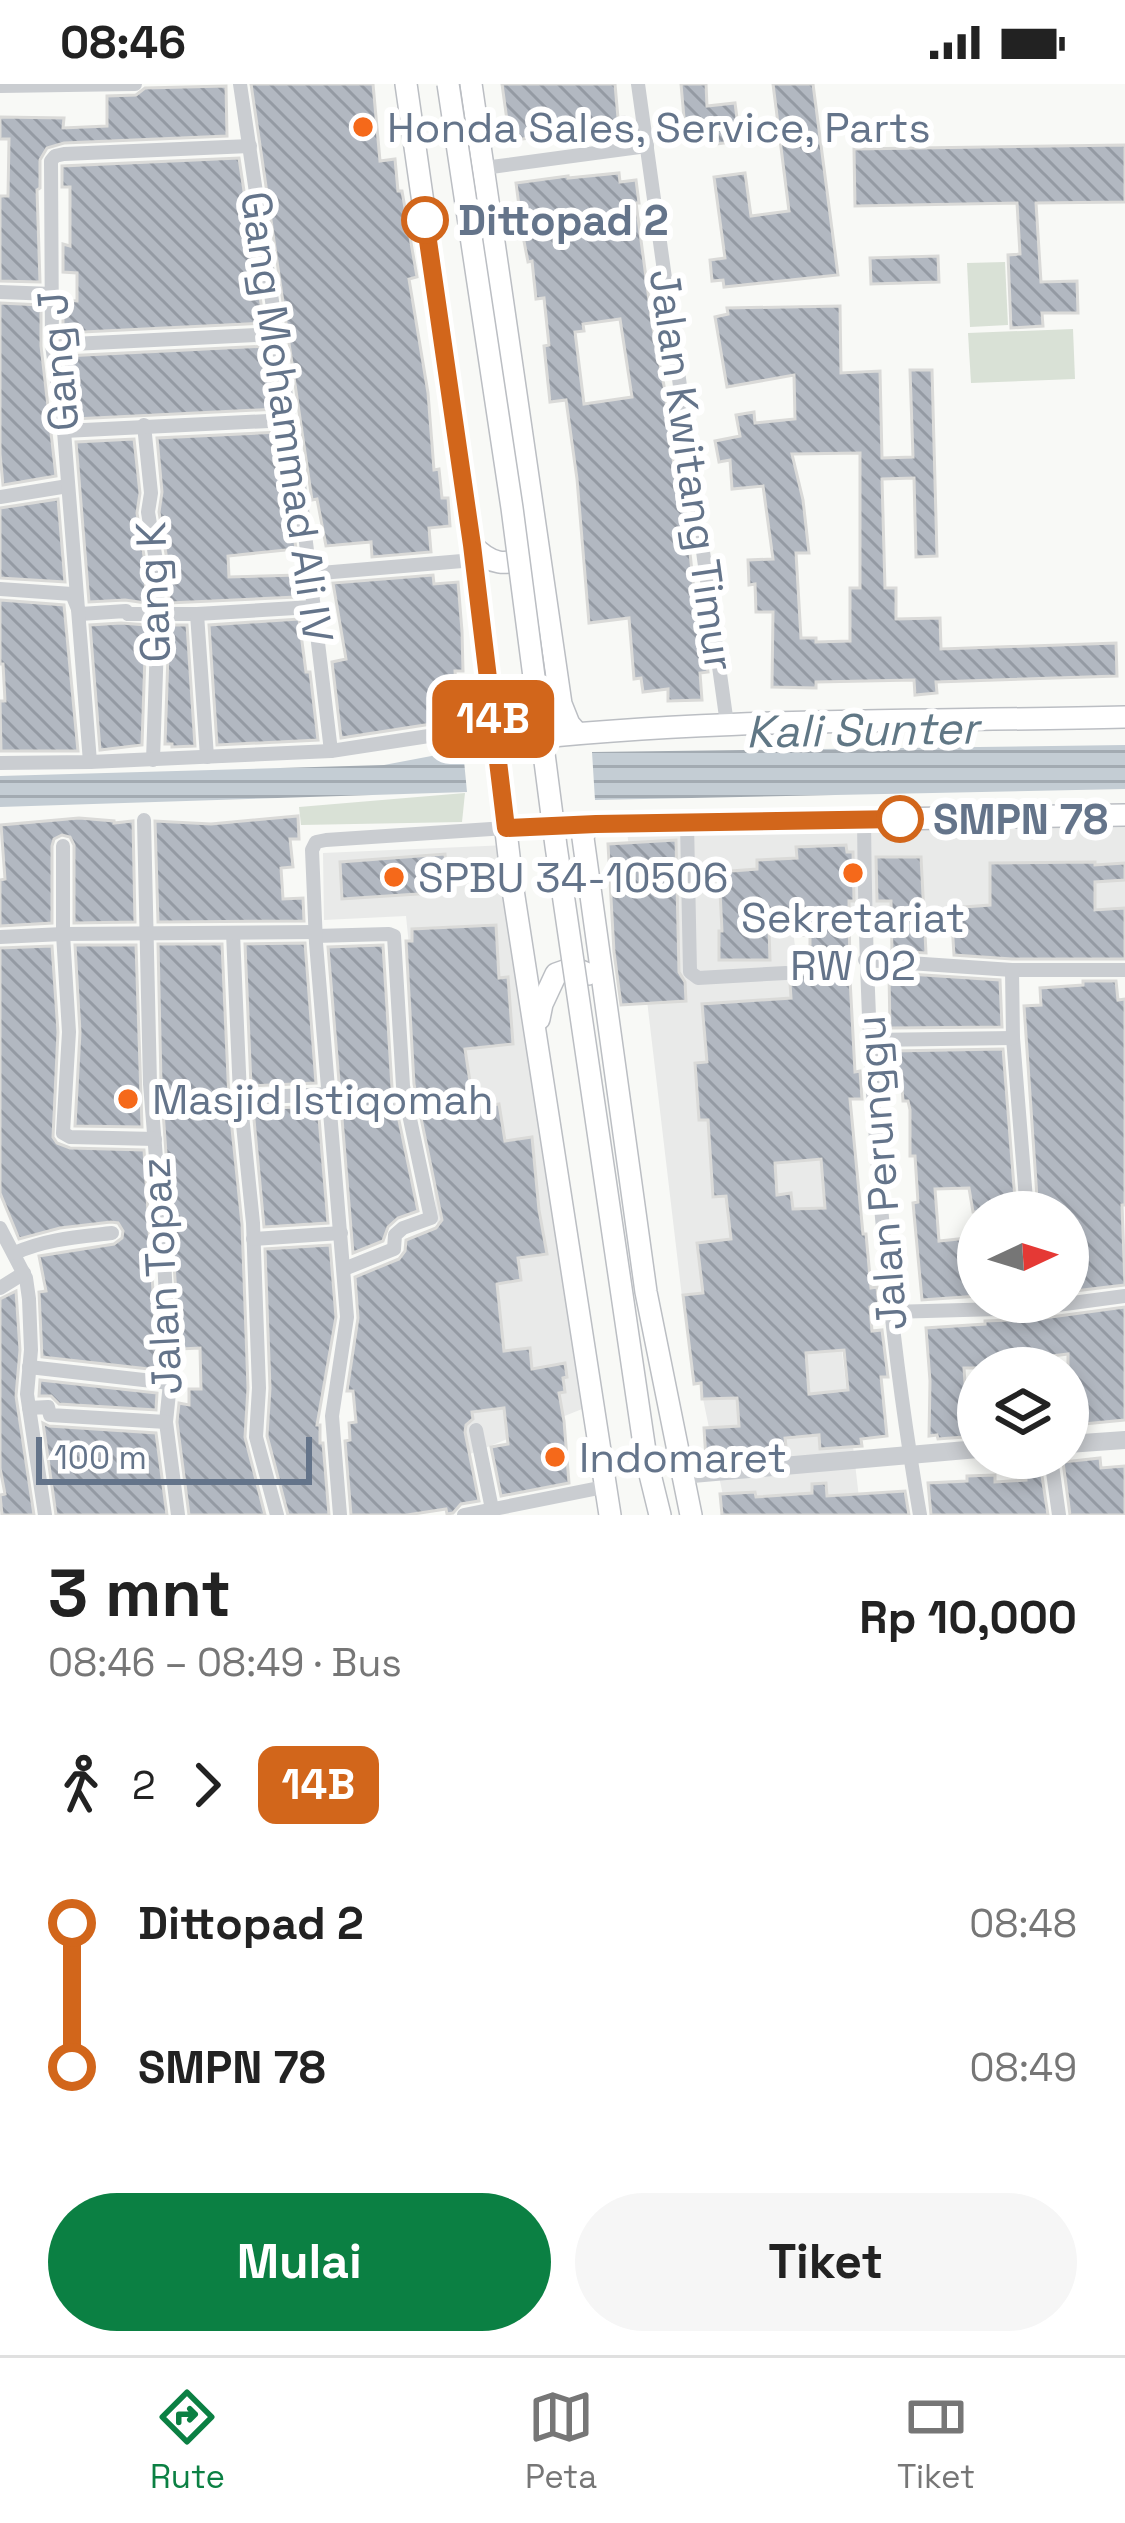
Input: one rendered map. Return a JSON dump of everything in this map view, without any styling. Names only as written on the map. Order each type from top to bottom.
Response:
[{"type":"main road","points":[[406,84],[473,552],[506,828],[610,1515]]},
{"type":"main road","points":[[448,84],[646,1458],[660,1515]]},
{"type":"main road","points":[[471,84],[561,704],[577,732]]},
{"type":"main road","points":[[473,552],[493,562],[524,559],[538,546]]},
{"type":"main road","points":[[495,734],[727,724],[1125,717]]},
{"type":"main road","points":[[506,828],[1125,815]]},
{"type":"main road","points":[[587,824],[583,838],[646,1292],[691,1515]]},
{"type":"main road","points":[[536,1031],[556,974],[573,968],[586,973],[604,1000]]},
{"type":"street","points":[[0,86],[135,84]]},
{"type":"street","name":"Gang Mohammad Ali IV","points":[[240,84],[290,419],[331,751]]},
{"type":"street","name":"Jalan Kwitang Timur","points":[[638,84],[727,724]]},
{"type":"street","name":"Gang J","points":[[90,762],[64,431],[52,345],[51,161],[56,155],[250,146]]},
{"type":"street","points":[[484,169],[647,146]]},
{"type":"street","points":[[0,292],[52,294]]},
{"type":"street","points":[[52,345],[278,334]]},
{"type":"street","points":[[64,431],[290,419]]},
{"type":"street","name":"Gang K","points":[[144,425],[158,613],[152,760]]},
{"type":"street","points":[[0,496],[68,486]]},
{"type":"street","points":[[309,574],[473,552]]},
{"type":"street","points":[[0,590],[72,594],[80,614],[312,607]]},
{"type":"street","points":[[197,614],[207,757]]},
{"type":"street","points":[[0,752],[1,763],[152,760],[331,751],[495,734]]},
{"type":"street","name":"Jalan Topaz","points":[[145,820],[150,1084],[170,1383],[166,1423],[178,1515]]},
{"type":"street","name":"Jalan Perunggu","points":[[864,820],[870,1040],[890,1312],[920,1515]]},
{"type":"street","points":[[687,823],[690,972],[698,978],[786,974]]},
{"type":"street","points":[[340,1515],[332,1416],[347,1326],[312,850],[316,842],[326,839],[506,828]]},
{"type":"street","points":[[63,846],[69,1032],[63,1133],[70,1138],[154,1139]]},
{"type":"street","points":[[232,933],[254,1239],[256,1437],[277,1515]]},
{"type":"street","points":[[0,937],[394,936],[403,1086],[431,1218],[403,1228],[395,1235],[394,1249],[344,1269]]},
{"type":"street","points":[[866,960],[1012,970],[1125,970]]},
{"type":"street","points":[[1012,970],[1025,1191]]},
{"type":"street","points":[[870,1040],[1013,1037]]},
{"type":"street","points":[[241,1098],[330,1094]]},
{"type":"street","points":[[0,1228],[24,1273],[29,1299],[28,1408],[45,1515]]},
{"type":"street","points":[[15,1253],[61,1239],[112,1233]]},
{"type":"street","points":[[254,1239],[341,1233]]},
{"type":"street","points":[[0,1288],[24,1273]]},
{"type":"street","points":[[1089,1300],[1125,1296]]},
{"type":"street","points":[[890,1312],[957,1309]]},
{"type":"street","points":[[29,1367],[170,1383]]},
{"type":"street","points":[[28,1408],[166,1423]]},
{"type":"street","points":[[476,1430],[492,1509]]},
{"type":"street","points":[[1089,1443],[1125,1440]]},
{"type":"street","points":[[681,1475],[957,1451]]},
{"type":"street","points":[[1054,1479],[1059,1515]]},
{"type":"street","points":[[464,1515],[604,1487]]},
{"type":"shaded area","points":[[1005,262],[1008,325],[970,327],[967,263]]},
{"type":"shaded area","points":[[1073,329],[1075,379],[971,383],[968,333]]},
{"type":"shaded area","points":[[1125,745],[1125,789],[595,800],[592,752]]},
{"type":"shaded area","points":[[463,750],[467,792],[0,807],[0,776],[384,765]]},
{"type":"shaded area","points":[[465,793],[462,822],[301,825],[299,807]]},
{"type":"shaded area","points":[[1125,827],[1125,917],[792,921],[861,1515],[727,1515],[682,1297],[627,831]]},
{"type":"shaded area","points":[[508,845],[592,1405],[395,1484],[443,1279],[406,916],[324,920],[323,853]]},
{"type":"building","points":[[251,84],[373,84],[380,161],[395,159],[398,191],[402,191],[417,277],[409,279],[428,393],[434,470],[439,469],[442,498],[448,498],[450,526],[429,528],[431,552],[372,557],[371,542],[326,546],[317,499],[312,500]]},
{"type":"building","points":[[502,84],[615,84],[618,118],[624,117],[626,136],[571,138],[571,132],[515,140],[514,134],[509,135]]},
{"type":"building","points":[[681,84],[706,84],[707,106],[735,103],[740,141],[708,145],[706,131],[678,135],[676,119],[684,118]]},
{"type":"building","points":[[773,84],[813,84],[838,275],[724,287],[723,280],[712,281],[710,260],[725,258],[714,177],[745,173],[751,216],[789,211]]},
{"type":"building","points":[[226,86],[227,136],[64,143],[47,148],[40,160],[37,190],[40,282],[0,281],[0,196],[8,196],[9,139],[0,139],[0,117],[64,118],[63,128],[107,126],[107,96],[136,95],[145,88]]},
{"type":"building","points":[[1125,145],[1125,202],[1036,203],[1041,282],[1077,281],[1078,313],[1042,313],[1043,326],[1011,328],[1008,255],[1020,254],[1017,203],[855,206],[854,149]]},
{"type":"building","points":[[239,158],[264,323],[63,333],[63,300],[77,301],[77,273],[63,272],[63,244],[70,246],[70,187],[62,187],[62,166]]},
{"type":"building","points":[[619,173],[620,182],[636,180],[652,322],[708,672],[700,673],[702,700],[668,701],[668,689],[643,692],[641,678],[634,679],[629,618],[589,623],[566,400],[550,402],[544,298],[536,299],[516,183]],"holes":[[[620,319],[632,397],[584,404],[575,332],[584,331],[583,324]]]},
{"type":"building","points":[[938,256],[939,282],[871,284],[870,258]]},
{"type":"building","points":[[0,303],[41,305],[56,476],[3,485],[0,454]]},
{"type":"building","points":[[840,306],[841,373],[880,371],[882,458],[913,457],[910,370],[932,370],[937,556],[916,557],[914,478],[882,479],[885,588],[896,588],[896,619],[940,618],[941,649],[1116,643],[1117,676],[936,682],[937,693],[915,695],[914,680],[772,687],[773,612],[756,612],[755,584],[749,585],[748,560],[773,559],[763,486],[732,489],[730,460],[719,462],[715,441],[740,436],[736,415],[754,412],[755,423],[795,419],[794,375],[727,387],[715,317],[728,314],[727,308]],"holes":[[[860,453],[860,588],[850,588],[850,641],[801,638],[796,553],[809,553],[792,454]]]},
{"type":"building","points":[[267,346],[277,409],[74,419],[65,356]]},
{"type":"building","points":[[280,432],[296,549],[228,556],[229,577],[298,575],[296,597],[169,603],[157,438]]},
{"type":"building","points":[[134,439],[146,603],[89,602],[76,442]]},
{"type":"building","points":[[58,499],[65,582],[0,578],[0,508]]},
{"type":"building","points":[[433,575],[434,584],[458,582],[462,631],[463,671],[455,671],[452,707],[435,708],[444,722],[341,738],[332,662],[346,659],[333,583]]},
{"type":"building","points":[[0,600],[64,605],[78,751],[1,751],[0,701],[5,701]]},
{"type":"building","points":[[299,619],[318,740],[217,745],[209,625]]},
{"type":"building","points":[[90,625],[146,625],[142,745],[100,750]]},
{"type":"building","points":[[169,625],[187,625],[195,746],[165,744]]},
{"type":"building","points":[[298,816],[299,839],[290,839],[293,867],[281,868],[283,899],[303,898],[304,921],[158,922],[155,821],[211,824]]},
{"type":"building","points":[[79,818],[133,821],[135,922],[74,923],[74,845],[62,835],[52,846],[52,923],[0,926],[0,880],[5,879],[1,825]]},
{"type":"building","points":[[676,840],[679,972],[686,1001],[621,1005],[608,844]]},
{"type":"building","points":[[846,845],[847,852],[853,852],[850,979],[855,1072],[860,1071],[862,1099],[850,1099],[863,1234],[871,1288],[877,1287],[879,1306],[870,1307],[872,1331],[882,1330],[888,1377],[881,1377],[887,1436],[861,1439],[862,1446],[820,1449],[819,1435],[785,1438],[786,1446],[706,1459],[704,1428],[739,1426],[737,1398],[702,1399],[701,1383],[694,1384],[683,1295],[703,1293],[697,1243],[731,1239],[726,1196],[713,1197],[708,1120],[699,1120],[695,1063],[707,1062],[702,1004],[791,998],[790,983],[797,974],[810,974],[810,935],[800,935],[800,929],[769,930],[770,960],[719,960],[719,872],[757,869],[757,860],[797,858],[796,847]],"holes":[[[821,1159],[825,1208],[793,1209],[791,1193],[777,1195],[775,1163]],[[844,1350],[848,1390],[809,1394],[806,1353]]]},
{"type":"building","name":"SPBU 34-10506","points":[[445,854],[448,892],[342,899],[340,862]]},
{"type":"building","points":[[876,857],[921,857],[926,953],[892,951],[891,901],[877,901]]},
{"type":"building","points":[[990,863],[1125,863],[1125,880],[1095,882],[1095,910],[1125,908],[1125,959],[954,955],[951,908],[990,905]]},
{"type":"building","points":[[496,925],[499,978],[508,977],[513,1044],[465,1049],[474,1108],[499,1104],[505,1141],[532,1137],[547,1254],[518,1258],[521,1280],[497,1284],[504,1351],[530,1348],[532,1369],[565,1363],[565,1392],[559,1393],[569,1483],[501,1496],[491,1447],[508,1444],[504,1408],[472,1412],[465,1432],[479,1501],[461,1504],[447,1514],[446,1509],[351,1515],[345,1441],[350,1440],[349,1423],[356,1422],[353,1391],[347,1391],[358,1318],[355,1277],[399,1259],[406,1240],[436,1228],[442,1220],[414,1084],[406,941],[412,941],[412,929]]},
{"type":"building","points":[[305,943],[316,1083],[251,1086],[245,944]]},
{"type":"building","points":[[158,944],[222,944],[229,1100],[242,1224],[248,1388],[245,1437],[265,1515],[189,1515],[177,1422],[179,1403],[189,1405],[189,1389],[201,1389],[200,1348],[180,1349],[161,1083]]},
{"type":"building","points":[[75,945],[136,945],[142,1127],[75,1126],[80,1032]]},
{"type":"building","points":[[383,945],[392,1087],[418,1211],[398,1218],[383,1241],[353,1253],[328,947]]},
{"type":"building","points":[[52,946],[58,1032],[53,1137],[70,1148],[144,1150],[158,1370],[42,1357],[39,1292],[46,1291],[39,1256],[114,1244],[123,1231],[111,1222],[19,1239],[0,1193],[0,948]]},
{"type":"building","points":[[889,974],[1000,980],[1002,1027],[890,1028]]},
{"type":"building","points":[[1083,981],[1116,981],[1118,1000],[1125,999],[1125,1285],[1089,1289],[1089,1191],[1037,1191],[1024,1006],[1041,1005],[1040,988],[1083,985]]},
{"type":"building","points":[[1003,1049],[1014,1191],[935,1189],[939,1241],[957,1239],[957,1298],[922,1300],[910,1110],[908,1101],[903,1101],[893,1051]]},
{"type":"building","points":[[318,1106],[328,1223],[264,1227],[253,1109]]},
{"type":"building","points":[[330,1245],[336,1317],[317,1425],[329,1515],[288,1515],[267,1436],[265,1249]]},
{"type":"building","points":[[16,1291],[20,1350],[16,1396],[34,1515],[2,1515],[0,1495],[5,1494],[0,1468],[0,1299]]},
{"type":"building","points":[[1125,1307],[1125,1420],[1089,1423],[1089,1347],[957,1347],[957,1438],[929,1436],[926,1328],[1089,1323],[1089,1312]]},
{"type":"building","points":[[40,1380],[157,1393],[156,1410],[59,1404],[51,1396],[39,1396]]},
{"type":"building","points":[[43,1423],[156,1433],[167,1515],[56,1515]]},
{"type":"building","points":[[1100,1458],[1101,1468],[1125,1466],[1125,1515],[1070,1515],[1065,1479],[1089,1479],[1089,1459]]},
{"type":"building","points":[[1042,1479],[1048,1515],[931,1515],[928,1483]]},
{"type":"building","points":[[826,1483],[827,1496],[905,1491],[909,1515],[722,1515],[720,1494],[812,1493],[812,1484]]},
{"type":"bus line","name":"14B","points":[[425,220],[472,545],[506,828],[900,819]]},
{"type":"place","name":"Honda Sales, Service, Parts","points":[[363,127]]},
{"type":"place","name":"Dittopad 2","points":[[425,220]]},
{"type":"place","name":"SMPN 78","points":[[900,819]]},
{"type":"place","name":"Sekretariat RW 02","points":[[853,873]]},
{"type":"place","name":"SPBU 34-10506","points":[[394,877]]},
{"type":"place","name":"Masjid Istiqomah","points":[[128,1099]]},
{"type":"place","name":"Indomaret","points":[[555,1457]]},
{"type":"water label","name":"Kali Sunter","points":[[862,730]]}]
